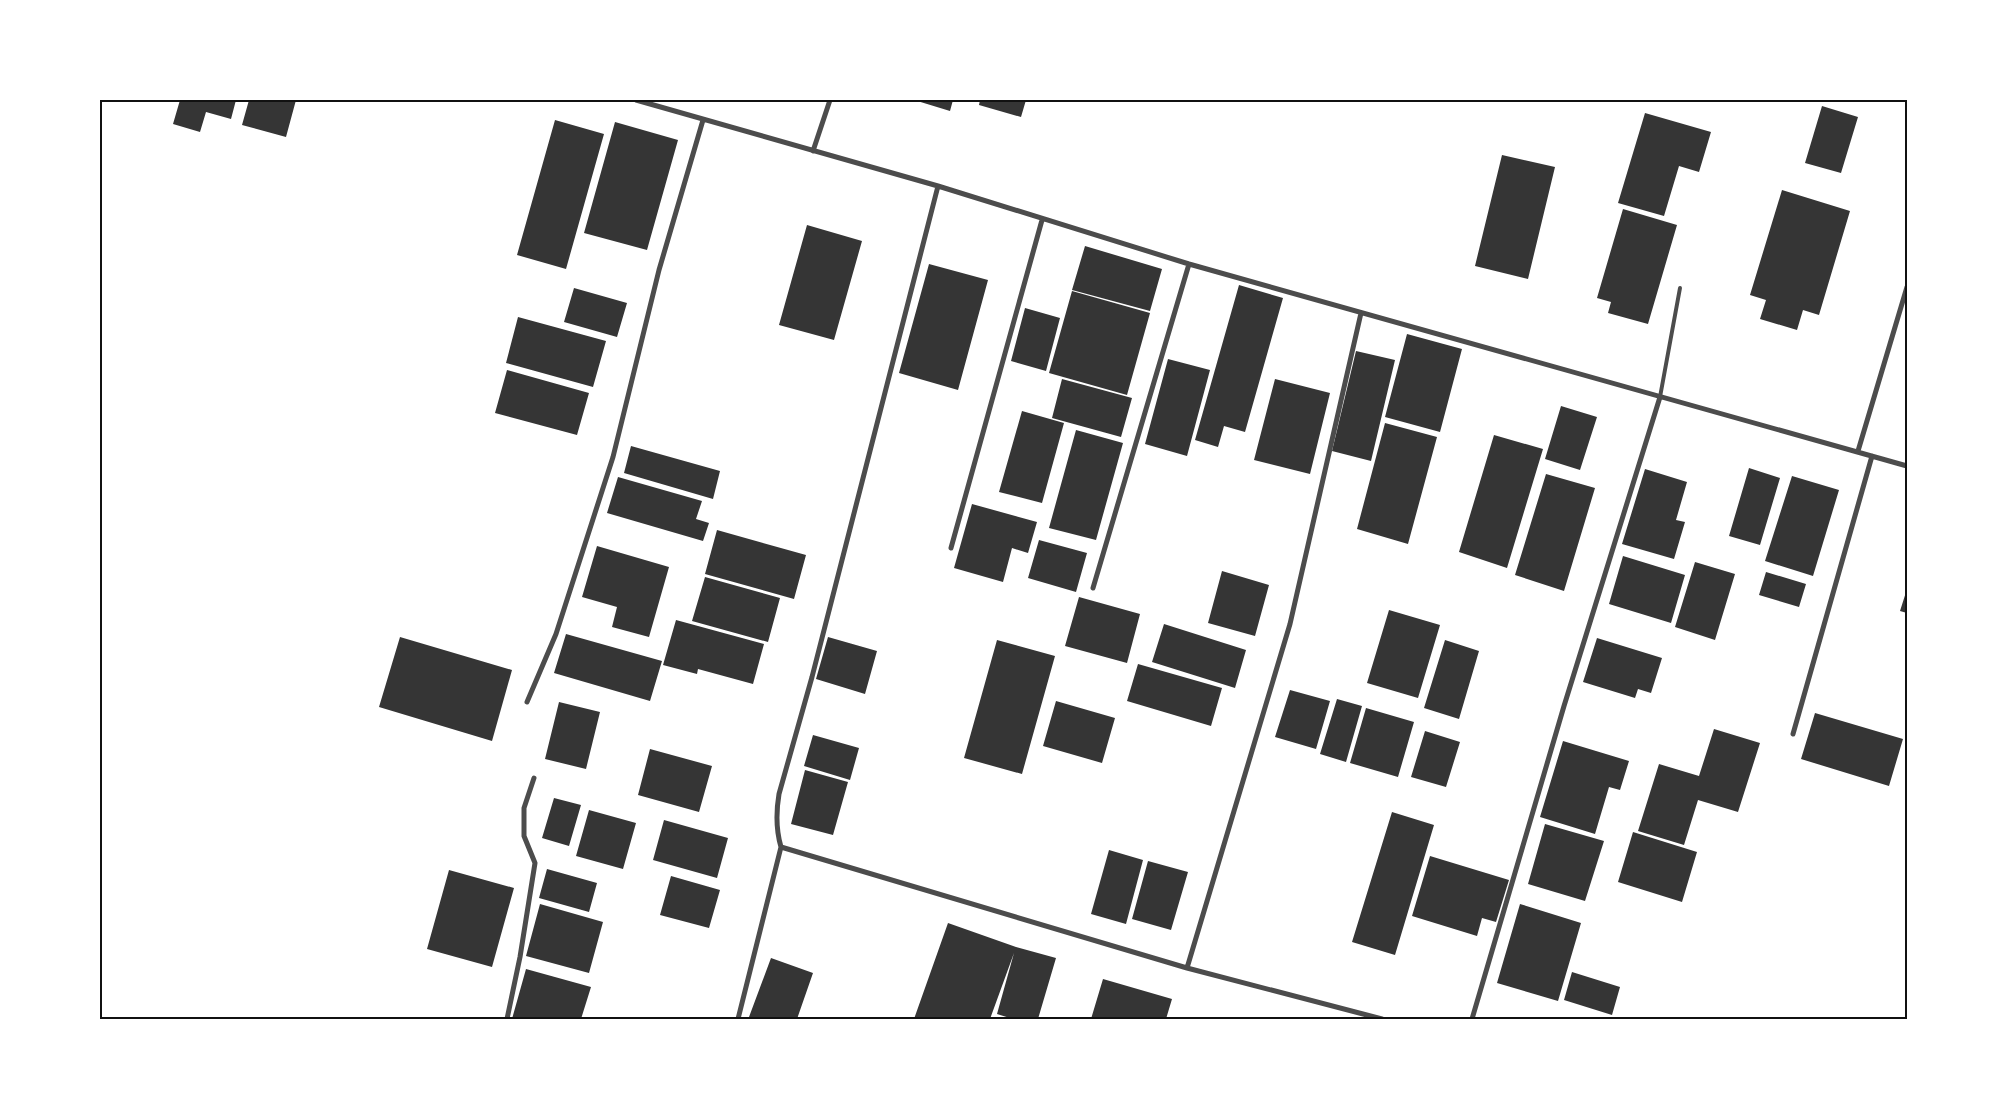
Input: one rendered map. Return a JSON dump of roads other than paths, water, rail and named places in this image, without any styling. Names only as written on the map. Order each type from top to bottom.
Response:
[{"type":"street","points":[[636,100],[938,186],[1042,220],[1189,264],[1907,466]]},
{"type":"street","points":[[813,151],[830,100]]},
{"type":"street","points":[[527,702],[556,634],[614,456],[660,270],[702,120]]},
{"type":"street","points":[[738,1019],[781,847],[777,835],[776,808],[778,794],[812,677],[938,186]]},
{"type":"street","points":[[951,548],[1042,220]]},
{"type":"street","points":[[1093,588],[1189,264]]},
{"type":"street","points":[[1858,451],[1907,287]]},
{"type":"street","points":[[1187,968],[1290,624],[1362,313]]},
{"type":"street","points":[[1472,1019],[1564,706],[1660,397]]},
{"type":"street","points":[[1793,734],[1872,456]]},
{"type":"street","points":[[507,1019],[520,957],[535,863],[524,836],[524,808],[534,778]]},
{"type":"street","points":[[781,847],[1187,968],[1382,1019]]},
{"type":"lane","points":[[1660,397],[1680,288]]}]
